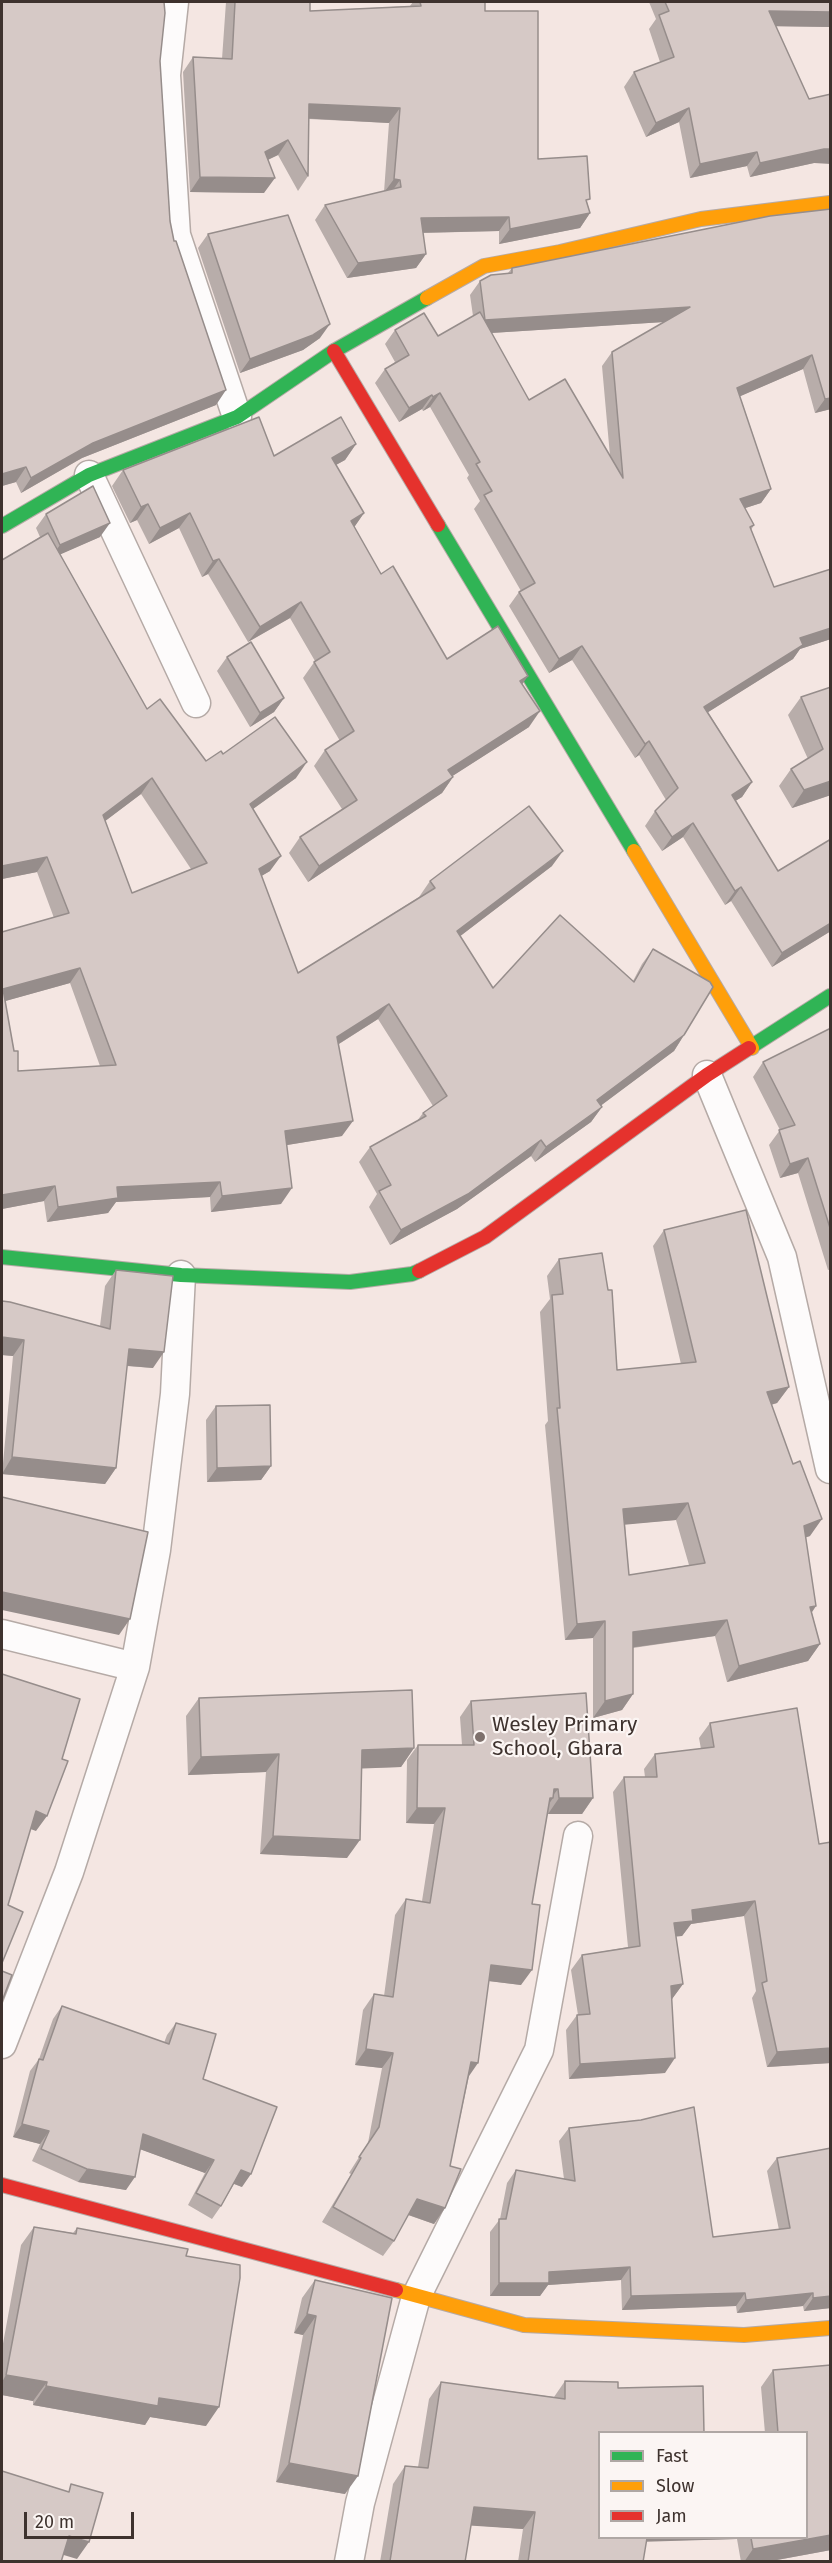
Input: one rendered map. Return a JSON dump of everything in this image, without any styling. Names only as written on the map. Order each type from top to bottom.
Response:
[{"type":"street","points":[[174,2],[166,75],[176,235],[237,417]]},
{"type":"street","points":[[2,526],[89,475],[237,417],[334,351],[484,266],[560,252],[701,219],[831,203]]},
{"type":"street","points":[[334,351],[752,1048]]},
{"type":"street","points":[[89,475],[196,703]]},
{"type":"street","points":[[2,1257],[181,1275],[350,1282],[412,1274],[484,1237],[707,1075],[831,996]]},
{"type":"street","points":[[707,1075],[782,1257],[831,1469]]},
{"type":"street","points":[[2,2044],[69,1872],[135,1667],[156,1550],[175,1394],[181,1275]]},
{"type":"street","points":[[2,1634],[135,1667]]},
{"type":"street","points":[[349,2562],[360,2503],[416,2297],[539,2050],[578,1836]]},
{"type":"street","points":[[2,2185],[208,2238],[524,2325],[744,2335],[831,2328]]},
{"type":"building","points":[[2,2],[164,2],[160,61],[170,221],[174,241],[176,241],[226,390],[93,443],[31,478],[26,467],[2,474]]},
{"type":"building","points":[[235,2],[310,2],[310,11],[421,6],[420,2],[485,2],[485,11],[538,11],[538,159],[587,156],[590,199],[586,200],[590,213],[510,229],[509,217],[421,218],[426,254],[358,263],[325,205],[401,187],[400,180],[394,179],[400,108],[309,104],[308,176],[288,140],[265,152],[275,178],[200,177],[193,57],[232,59]]},
{"type":"building","points":[[665,2],[831,2],[831,12],[769,11],[809,99],[831,94],[831,149],[760,163],[757,152],[700,164],[689,108],[656,123],[634,72],[674,57],[659,15],[669,11]]},
{"type":"building","points":[[831,209],[831,398],[825,399],[812,355],[737,388],[771,489],[740,499],[754,525],[750,527],[774,587],[831,569],[831,628],[800,638],[803,645],[704,707],[752,782],[732,795],[778,871],[831,839],[831,923],[782,953],[741,887],[735,891],[693,823],[672,837],[655,811],[678,788],[649,741],[645,744],[582,646],[559,659],[519,592],[535,583],[484,495],[492,491],[476,464],[480,462],[440,393],[409,408],[385,369],[409,355],[395,330],[424,313],[438,336],[480,312],[529,400],[565,379],[623,478],[612,352],[690,307],[485,320],[480,281],[491,275],[512,273],[512,268],[770,216]]},
{"type":"building","points":[[288,215],[330,324],[313,335],[250,359],[208,234]]},
{"type":"building","points":[[259,417],[274,456],[341,417],[356,444],[332,458],[364,513],[351,521],[381,574],[393,566],[447,659],[498,626],[528,676],[520,681],[540,711],[448,770],[453,777],[319,866],[300,837],[357,800],[325,750],[354,731],[314,662],[330,652],[301,602],[260,627],[219,559],[213,561],[190,513],[160,528],[148,504],[141,507],[123,470]]},
{"type":"building","points":[[93,486],[110,523],[60,545],[46,514]]},
{"type":"building","points":[[48,533],[147,709],[160,699],[206,761],[221,751],[223,754],[275,717],[307,762],[250,804],[281,856],[259,869],[298,973],[435,888],[430,881],[529,806],[563,851],[457,931],[493,988],[560,915],[634,982],[653,949],[710,982],[713,987],[684,1035],[597,1100],[602,1107],[546,1147],[541,1140],[468,1194],[401,1230],[379,1191],[391,1185],[370,1147],[426,1116],[423,1113],[447,1096],[389,1004],[337,1037],[353,1121],[285,1131],[292,1188],[222,1196],[220,1182],[117,1187],[118,1198],[58,1207],[55,1186],[2,1195],[2,932],[69,913],[47,857],[2,866],[2,560]],"holes":[[[152,778],[207,863],[132,893],[103,815]],[[80,968],[116,1065],[18,1071],[18,1051],[14,1051],[3,989]]]},
{"type":"building","points":[[251,642],[284,698],[260,713],[227,657]]},
{"type":"building","points":[[831,687],[831,781],[804,790],[791,769],[823,749],[801,697]]},
{"type":"building","points":[[831,1028],[831,1231],[808,1158],[790,1164],[779,1130],[795,1125],[763,1062]]},
{"type":"building","points":[[746,1210],[789,1387],[767,1392],[793,1464],[800,1461],[822,1519],[804,1526],[816,1606],[810,1607],[820,1644],[739,1666],[727,1620],[633,1632],[633,1694],[605,1701],[605,1621],[577,1624],[557,1408],[560,1408],[552,1295],[563,1294],[559,1259],[602,1253],[608,1290],[612,1290],[617,1370],[696,1362],[664,1230]],"holes":[[[688,1503],[705,1563],[629,1575],[623,1509]]]},
{"type":"building","points":[[116,1270],[173,1276],[164,1352],[129,1349],[116,1468],[12,1457],[24,1340],[2,1337],[2,1301],[110,1329]]},
{"type":"building","points":[[270,1405],[271,1466],[217,1468],[216,1406]]},
{"type":"building","points":[[2,1497],[148,1532],[130,1619],[2,1592]]},
{"type":"building","points":[[2,1674],[80,1699],[62,1759],[68,1761],[47,1816],[36,1811],[8,1905],[23,1912],[2,1963]]},
{"type":"building","points":[[412,1690],[414,1748],[362,1750],[360,1840],[273,1836],[279,1754],[201,1757],[199,1698]]},
{"type":"building","points":[[586,1693],[593,1798],[559,1798],[558,1789],[554,1789],[553,1798],[550,1798],[532,1904],[540,1905],[532,1970],[491,1965],[478,2063],[471,2062],[450,2166],[461,2169],[445,2208],[417,2199],[394,2241],[333,2207],[361,2158],[359,2157],[379,2127],[393,2053],[366,2049],[374,1994],[393,1997],[406,1899],[430,1903],[445,1808],[417,1808],[418,1745],[474,1745],[471,1701]]},
{"type":"building","points":[[797,1708],[819,1844],[831,1842],[831,2048],[777,2052],[762,1983],[767,1981],[755,1901],[692,1910],[693,1921],[674,1923],[683,1984],[671,1986],[675,2058],[580,2064],[577,2015],[590,2014],[582,1955],[640,1946],[624,1777],[657,1777],[655,1754],[714,1747],[710,1723]]},
{"type":"building","points":[[2,1971],[12,1975],[2,2001]]},
{"type":"building","points":[[62,2006],[169,2044],[176,2023],[216,2034],[203,2079],[277,2107],[251,2174],[241,2170],[221,2206],[196,2193],[214,2160],[143,2134],[135,2177],[87,2169],[41,2149],[49,2131],[22,2124],[39,2059],[43,2060]]},
{"type":"building","points":[[694,2107],[713,2237],[790,2228],[777,2158],[831,2148],[831,2296],[813,2298],[813,2293],[746,2300],[745,2293],[631,2296],[630,2267],[549,2272],[549,2283],[499,2283],[499,2219],[506,2219],[516,2170],[575,2181],[569,2128],[641,2120]]},
{"type":"building","points":[[34,2227],[76,2234],[77,2228],[188,2249],[186,2256],[240,2265],[240,2278],[219,2407],[159,2398],[158,2406],[46,2386],[47,2382],[6,2375]]},
{"type":"building","points":[[315,2280],[392,2298],[358,2476],[289,2463],[316,2316],[307,2314]]},
{"type":"building","points":[[831,2365],[831,2535],[753,2549],[751,2539],[808,2539],[808,2431],[778,2431],[773,2370]]},
{"type":"building","points":[[565,2381],[618,2382],[618,2388],[703,2386],[704,2431],[598,2431],[598,2539],[647,2539],[643,2562],[528,2562],[535,2512],[474,2507],[465,2562],[390,2561],[405,2466],[428,2468],[441,2382],[565,2399]]},
{"type":"building","points":[[2,2471],[69,2492],[71,2484],[103,2493],[89,2542],[69,2536],[61,2562],[2,2562]]},
{"type":"traffic: fast","points":[[2,526],[89,475],[237,417],[334,351],[427,298]]},
{"type":"traffic: fast","points":[[438,525],[634,851]]},
{"type":"traffic: fast","points":[[749,1048],[830,996]]},
{"type":"traffic: fast","points":[[2,1257],[181,1275],[350,1282],[412,1274],[419,1271]]},
{"type":"traffic: slow","points":[[427,298],[484,266],[560,252],[701,219],[830,203]]},
{"type":"traffic: slow","points":[[634,851],[752,1048]]},
{"type":"traffic: slow","points":[[396,2290],[524,2325],[744,2335],[830,2328]]},
{"type":"traffic: jam","points":[[334,351],[438,525]]},
{"type":"traffic: jam","points":[[419,1271],[485,1237],[707,1075],[749,1048]]},
{"type":"traffic: jam","points":[[2,2185],[396,2290]]},
{"type":"place","name":"Wesley Primary School, Gbara","points":[[480,1737]]}]
